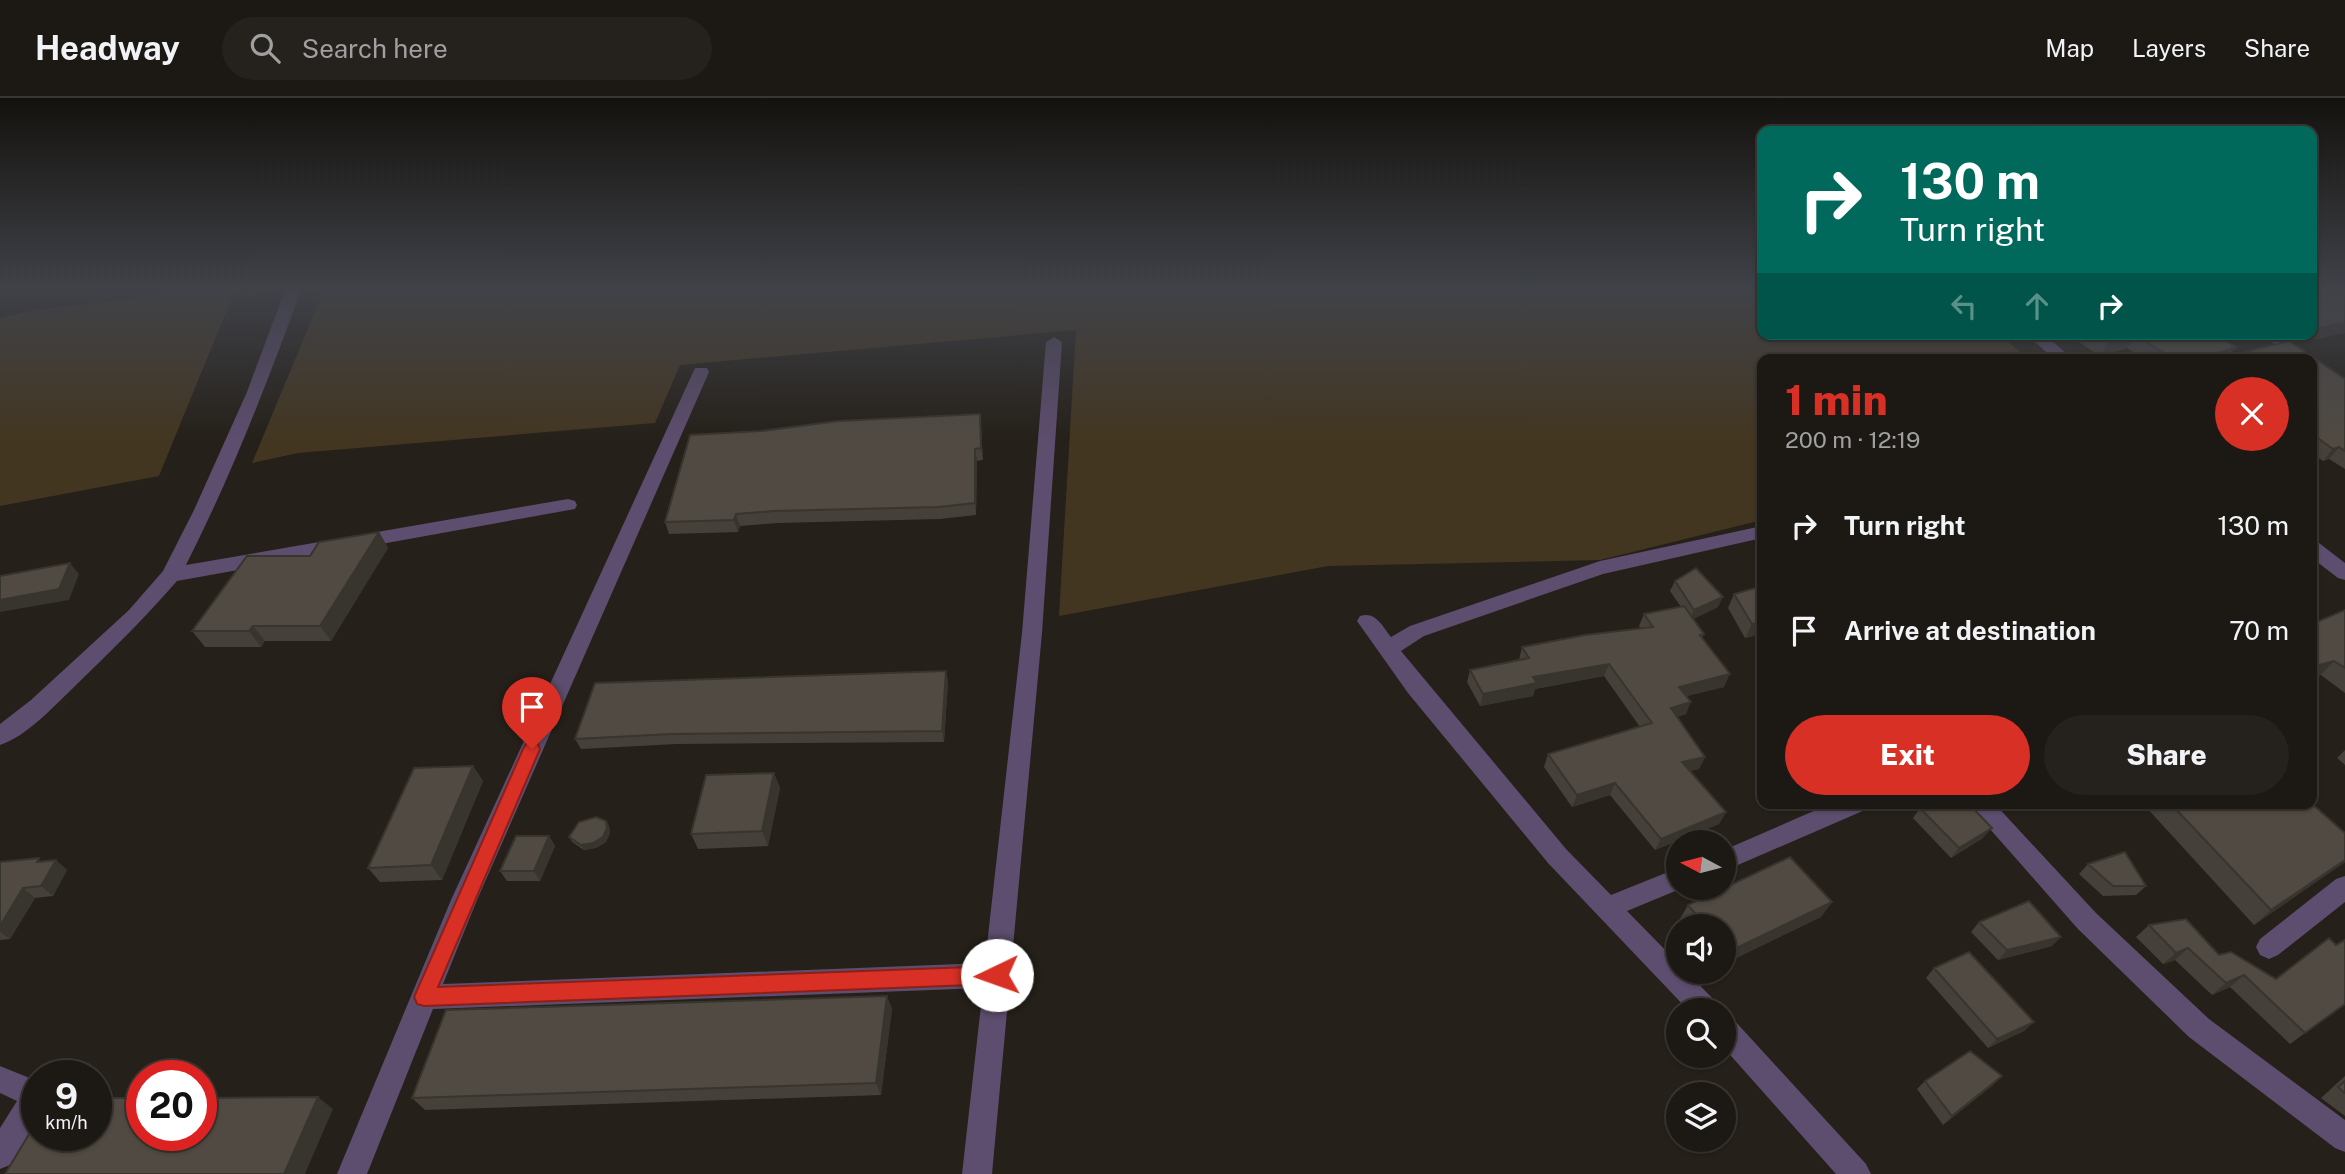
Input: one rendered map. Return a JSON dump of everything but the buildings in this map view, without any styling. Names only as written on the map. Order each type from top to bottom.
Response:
[{"type":"street","points":[[0,736],[10,717],[39,706],[136,615],[171,575],[204,510],[251,404],[274,340]]},
{"type":"street","points":[[2042,340],[2059,354]]},
{"type":"street","points":[[2278,340],[2299,354]]},
{"type":"street","points":[[977,1174],[1032,633],[1054,342]]},
{"type":"street","points":[[352,1174],[464,900],[701,372]]},
{"type":"street","points":[[171,575],[568,505]]},
{"type":"street","points":[[1388,649],[1417,631],[1600,568],[1757,534]]},
{"type":"street","points":[[2317,552],[2345,573]]},
{"type":"street","points":[[1367,621],[1416,687],[1557,856],[1694,998]]},
{"type":"street","points":[[1736,856],[1843,809]]},
{"type":"street","points":[[1984,809],[2087,921],[2199,1028],[2345,1138]]},
{"type":"street","points":[[1608,908],[1666,884]]},
{"type":"street","points":[[2269,947],[2345,887]]},
{"type":"street","points":[[424,997],[997,975]]},
{"type":"street","points":[[1736,1042],[1856,1174]]},
{"type":"street","points":[[0,1079],[21,1089]]},
{"type":"street","points":[[0,1154],[21,1120]]},
{"type":"shaded area","points":[[0,340],[214,340],[159,476],[0,506]]},
{"type":"shaded area","points":[[303,340],[960,340],[680,365],[655,423],[298,453],[252,463]]},
{"type":"shaded area","points":[[1075,340],[2006,340],[2022,354],[1757,354],[1757,521],[1600,560],[1328,566],[1059,616]]},
{"type":"route","points":[[532,749],[424,997],[997,975]]}]
